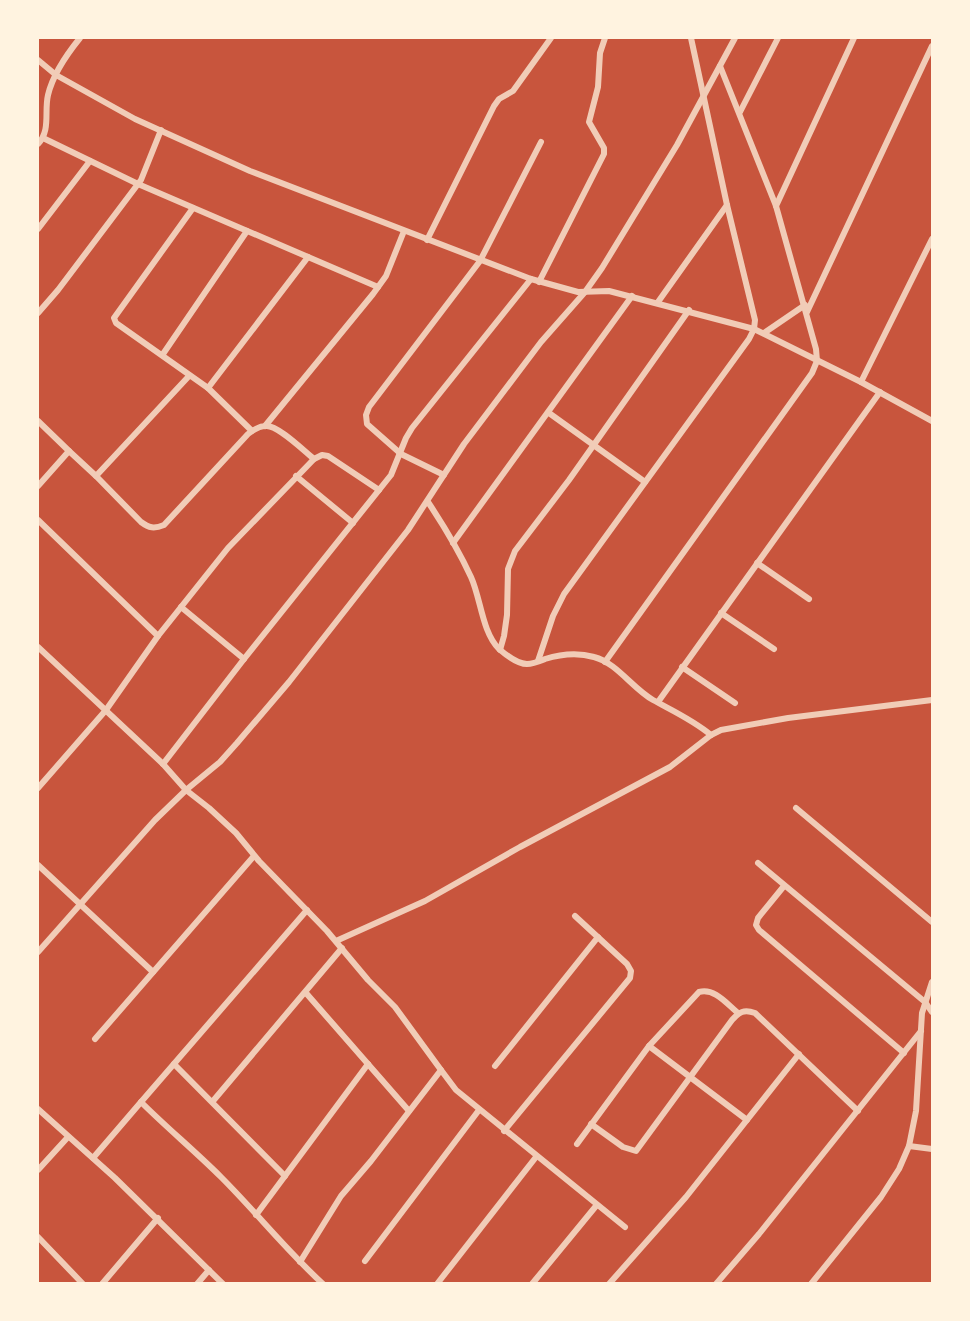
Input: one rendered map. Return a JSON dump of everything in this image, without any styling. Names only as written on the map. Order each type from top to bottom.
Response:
[{"type":"street","points":[[80,38],[56,75],[48,94],[47,125],[40,141],[378,287]]},
{"type":"street","points":[[427,240],[494,106],[499,99],[513,91],[550,38]]},
{"type":"street","points":[[538,282],[604,154],[589,122],[598,87],[600,53],[605,38]]},
{"type":"street","points":[[538,661],[553,616],[564,594],[754,329],[755,320],[727,206],[692,38]]},
{"type":"street","points":[[38,952],[155,820],[220,762],[289,682],[428,502],[444,475],[541,342],[585,292],[608,258],[677,145],[735,38]]},
{"type":"street","points":[[740,112],[778,38]]},
{"type":"street","points":[[776,206],[854,38]]},
{"type":"street","points":[[764,333],[806,308],[933,46]]},
{"type":"street","points":[[38,60],[56,75],[106,103],[250,171],[538,282],[585,292],[609,291],[632,296],[754,329],[933,421]]},
{"type":"street","points":[[605,662],[812,373],[817,361],[806,308],[776,206],[720,66]]},
{"type":"street","points":[[38,313],[138,184],[161,130]]},
{"type":"street","points":[[444,475],[401,454],[367,424],[366,415],[369,407],[480,261],[541,142]]},
{"type":"street","points":[[38,229],[90,161]]},
{"type":"street","points":[[658,302],[727,206]]},
{"type":"street","points":[[194,208],[114,318],[116,323],[163,354],[189,376],[208,388],[252,431]]},
{"type":"street","points":[[163,354],[247,231]]},
{"type":"street","points":[[38,421],[141,522],[156,528],[164,525],[252,431],[265,426],[386,276],[404,231]]},
{"type":"street","points":[[861,382],[933,239]]},
{"type":"street","points":[[208,388],[308,257]]},
{"type":"street","points":[[163,764],[391,475],[412,428],[531,279]]},
{"type":"street","points":[[453,543],[632,296]]},
{"type":"street","points":[[500,650],[507,615],[508,569],[515,551],[593,446],[688,310]]},
{"type":"street","points":[[96,476],[189,376]]},
{"type":"street","points":[[657,702],[880,392]]},
{"type":"street","points":[[549,413],[645,482]]},
{"type":"street","points":[[265,426],[275,428],[314,459]]},
{"type":"street","points":[[38,486],[69,451]]},
{"type":"street","points":[[38,788],[106,710],[158,636],[228,548],[314,459],[322,455],[328,456],[379,489]]},
{"type":"street","points":[[296,476],[353,523]]},
{"type":"street","points":[[428,502],[472,579],[492,639],[500,650],[516,661],[527,664],[558,655],[576,653],[595,657],[605,662],[657,702],[697,723],[711,735]]},
{"type":"street","points":[[38,520],[158,636]]},
{"type":"street","points":[[757,563],[809,599]]},
{"type":"street","points":[[181,607],[244,659]]},
{"type":"street","points":[[721,613],[774,650]]},
{"type":"street","points":[[38,647],[163,764],[186,790],[236,834],[395,1007],[456,1090],[596,1206],[625,1227]]},
{"type":"street","points":[[682,667],[735,704]]},
{"type":"street","points":[[336,941],[425,901],[670,767],[711,735],[722,730],[767,721],[933,700]]},
{"type":"street","points":[[796,808],[933,922]]},
{"type":"street","points":[[95,1039],[254,856]]},
{"type":"street","points":[[758,863],[925,1002],[933,1012]]},
{"type":"street","points":[[38,866],[153,972]]},
{"type":"street","points":[[784,886],[758,918],[756,925],[759,930],[904,1053]]},
{"type":"street","points":[[93,1158],[307,910]]},
{"type":"street","points":[[504,1131],[630,978],[632,971],[627,964],[575,916]]},
{"type":"street","points":[[495,1066],[598,938]]},
{"type":"street","points":[[213,1101],[342,948]]},
{"type":"street","points":[[811,1284],[881,1197],[899,1168],[909,1146],[916,1111],[925,1002],[933,982]]},
{"type":"street","points":[[577,1144],[650,1046],[699,992],[706,990],[713,993],[738,1013]]},
{"type":"street","points":[[306,993],[408,1111]]},
{"type":"street","points":[[591,1124],[623,1148],[636,1151],[738,1013],[747,1010],[755,1013],[858,1110]]},
{"type":"street","points":[[716,1284],[759,1234],[921,1030]]},
{"type":"street","points":[[650,1046],[747,1120]]},
{"type":"street","points":[[609,1284],[686,1197],[799,1054]]},
{"type":"street","points":[[174,1064],[285,1176]]},
{"type":"street","points":[[256,1215],[368,1064]]},
{"type":"street","points":[[300,1262],[341,1196],[441,1070]]},
{"type":"street","points":[[141,1101],[220,1176],[323,1284]]},
{"type":"street","points":[[38,1109],[158,1218],[223,1284]]},
{"type":"street","points":[[365,1260],[479,1110]]},
{"type":"street","points":[[38,1170],[68,1137]]},
{"type":"street","points":[[909,1146],[933,1149]]},
{"type":"street","points":[[437,1284],[536,1157]]},
{"type":"street","points":[[532,1284],[596,1206]]},
{"type":"street","points":[[102,1284],[158,1218]]},
{"type":"street","points":[[38,1237],[82,1284]]},
{"type":"street","points":[[197,1284],[209,1270]]}]
